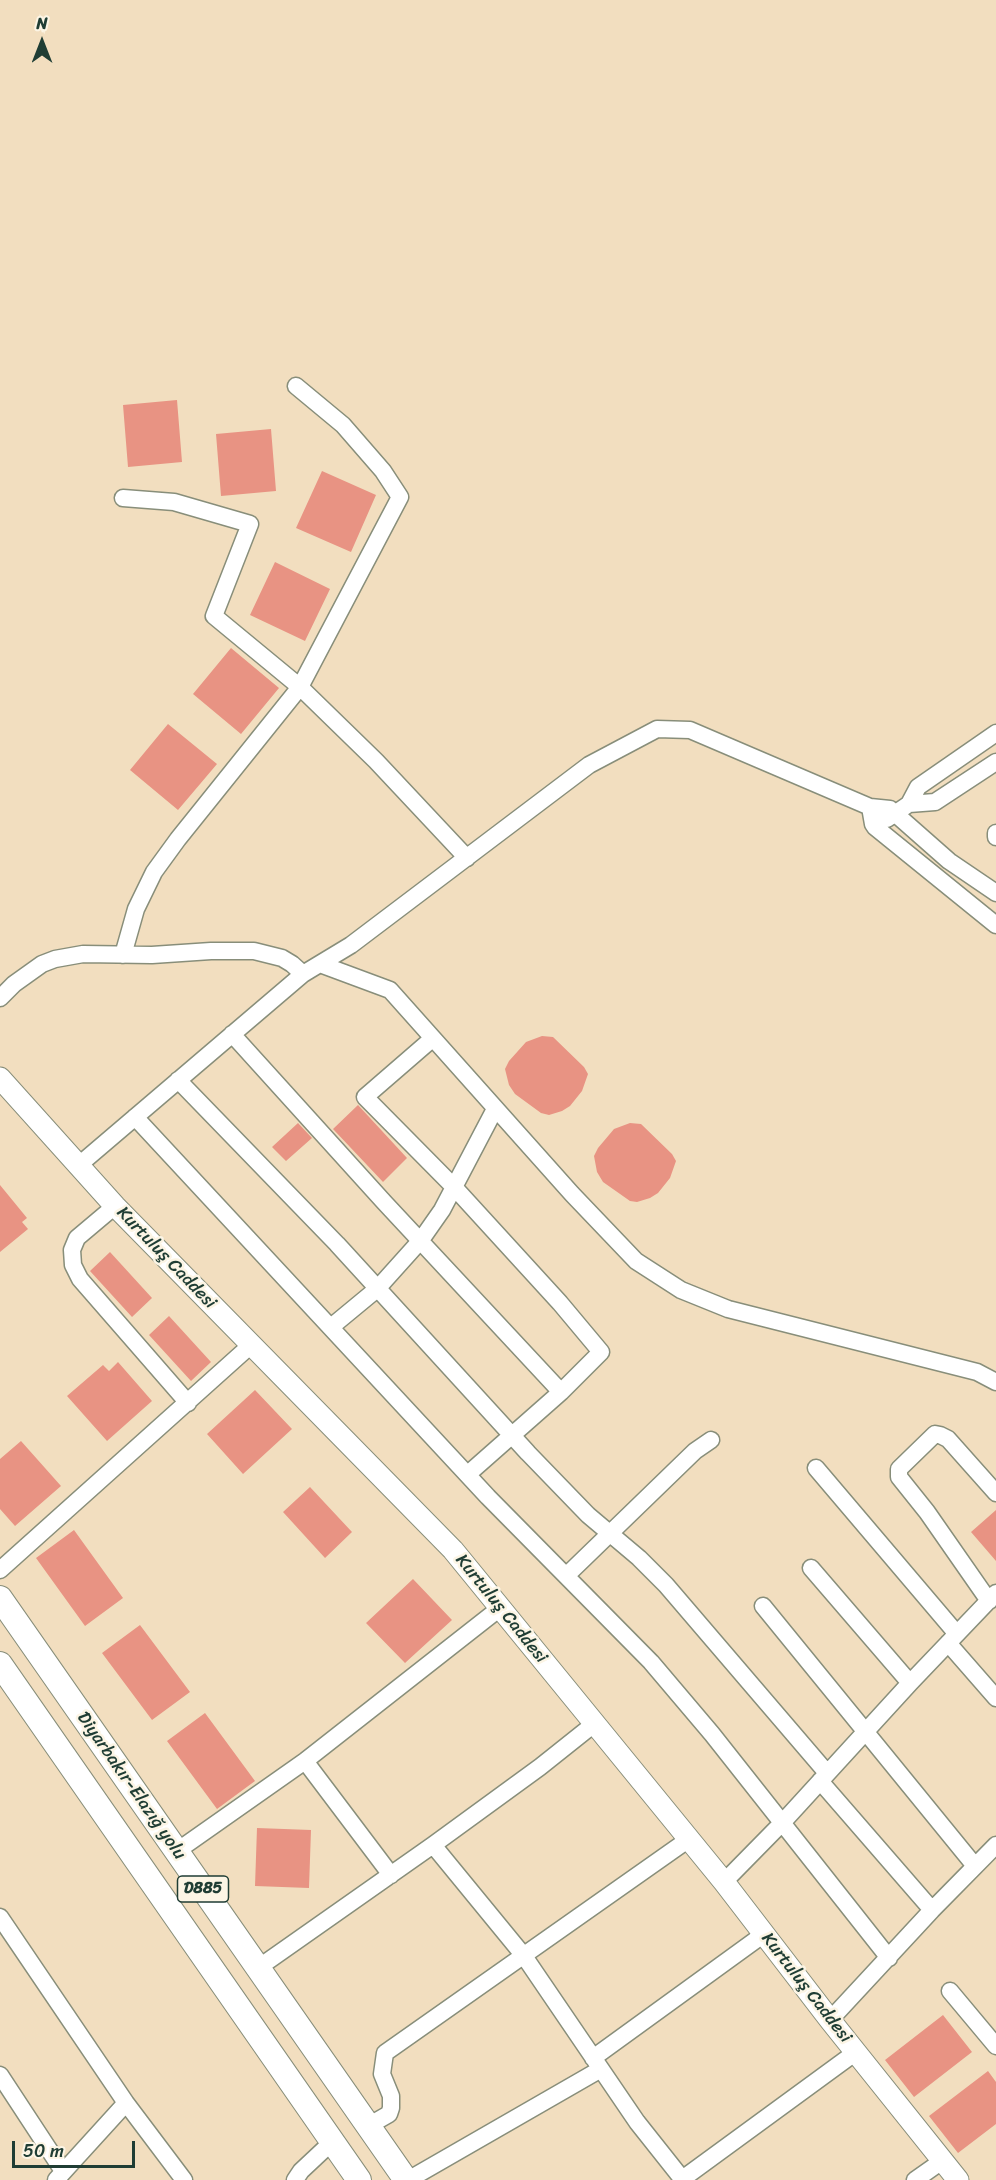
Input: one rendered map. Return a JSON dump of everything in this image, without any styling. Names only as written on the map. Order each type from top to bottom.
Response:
[{"type":"highway","name":"Diyarbakır-Elazığ yolu","points":[[0,1598],[407,2180]]},
{"type":"highway","name":"Diyarbakır-Elazığ yolu","points":[[0,1664],[358,2179]]},
{"type":"main road","name":"Kurtuluş Caddesi","points":[[0,1078],[115,1206],[453,1550],[724,1882],[830,2020],[958,2180]]},
{"type":"street","points":[[123,955],[136,909],[154,872],[300,687],[400,497],[383,471],[350,433],[296,386]]},
{"type":"street","points":[[123,498],[174,502],[250,524],[214,616],[300,687],[376,761],[466,858]]},
{"type":"street","points":[[79,1165],[303,974],[351,945],[589,765],[657,729],[690,730],[870,807],[890,809],[902,809],[935,802],[996,762]]},
{"type":"street","points":[[875,827],[902,809],[918,787],[996,733]]},
{"type":"street","points":[[870,807],[875,827],[996,925]]},
{"type":"street","points":[[902,809],[949,861],[996,893]]},
{"type":"street","points":[[0,998],[27,973],[55,959],[83,954],[152,956],[210,951],[254,951],[282,958],[303,974]]},
{"type":"street","points":[[320,964],[390,990],[572,1194],[636,1260],[681,1290],[728,1309],[977,1372],[996,1382]]},
{"type":"street","points":[[232,1034],[561,1392]]},
{"type":"street","points":[[432,1039],[365,1097],[454,1187],[560,1303],[601,1352],[561,1392],[468,1474]]},
{"type":"street","points":[[178,1080],[337,1244],[588,1515],[666,1585],[932,1910]]},
{"type":"street","points":[[332,1327],[377,1289],[420,1240],[442,1210],[495,1109]]},
{"type":"street","points":[[135,1117],[468,1474],[618,1627],[682,1697],[889,1958]]},
{"type":"street","points":[[115,1206],[77,1238],[72,1250],[73,1265],[80,1279],[188,1403]]},
{"type":"street","points":[[0,1570],[251,1345]]},
{"type":"street","points":[[724,1882],[782,1823],[992,1597],[899,1477],[898,1469],[935,1434],[940,1435],[948,1439],[996,1493]]},
{"type":"street","points":[[567,1575],[695,1451],[711,1440]]},
{"type":"street","points":[[816,1468],[953,1638],[996,1698]]},
{"type":"street","points":[[811,1568],[910,1683]]},
{"type":"street","points":[[764,1606],[975,1866]]},
{"type":"street","points":[[177,1851],[305,1761],[500,1608]]},
{"type":"street","points":[[258,1968],[433,1845],[540,1767],[594,1724]]},
{"type":"street","points":[[305,1761],[391,1875]]},
{"type":"street","points":[[368,2126],[389,2114],[392,2108],[391,2096],[382,2074],[385,2053],[689,1839]]},
{"type":"street","points":[[433,1845],[524,1956],[637,2122],[682,2180],[856,2052]]},
{"type":"street","points":[[830,2020],[932,1910],[995,1848]]},
{"type":"street","points":[[0,1917],[126,2103],[184,2180]]},
{"type":"street","points":[[407,2180],[597,2064],[764,1934]]},
{"type":"street","points":[[950,1991],[996,2046]]},
{"type":"street","points":[[0,2075],[59,2175],[126,2103]]},
{"type":"street","points":[[295,2180],[301,2171],[333,2142]]},
{"type":"street","points":[[915,2180],[942,2161]]},
{"type":"building","points":[[177,400],[182,462],[128,467],[123,405]]},
{"type":"building","points":[[271,429],[276,491],[221,496],[216,434]]},
{"type":"building","points":[[322,471],[376,495],[351,552],[296,528]]},
{"type":"building","points":[[275,562],[330,589],[305,641],[250,615]]},
{"type":"building","points":[[231,648],[279,688],[241,734],[193,694]]},
{"type":"building","points":[[168,724],[217,764],[178,810],[130,770]]},
{"type":"building","points":[[542,1036],[553,1037],[584,1067],[588,1074],[582,1091],[570,1106],[549,1115],[541,1113],[515,1094],[509,1085],[505,1069],[526,1042]]},
{"type":"building","points":[[358,1105],[407,1158],[383,1182],[333,1129]]},
{"type":"building","points":[[298,1123],[312,1138],[286,1161],[272,1147]]},
{"type":"building","points":[[630,1123],[641,1124],[672,1154],[676,1161],[670,1178],[658,1193],[637,1202],[630,1201],[603,1182],[597,1172],[594,1156],[614,1129]]},
{"type":"building","points":[[0,1185],[27,1218],[22,1222],[28,1229],[0,1252]]},
{"type":"building","points":[[110,1252],[152,1298],[132,1317],[90,1271]]},
{"type":"building","points":[[169,1316],[211,1362],[191,1381],[149,1335]]},
{"type":"building","points":[[118,1362],[152,1401],[107,1441],[67,1396],[103,1365],[109,1371]]},
{"type":"building","points":[[255,1390],[292,1429],[243,1474],[207,1434]]},
{"type":"building","points":[[21,1441],[61,1486],[15,1526],[0,1509],[0,1459]]},
{"type":"building","points":[[310,1487],[352,1532],[325,1558],[283,1512]]},
{"type":"building","points":[[996,1510],[996,1561],[971,1532]]},
{"type":"building","points":[[74,1530],[123,1598],[85,1626],[36,1558]]},
{"type":"building","points":[[413,1579],[452,1620],[405,1663],[366,1623]]},
{"type":"building","points":[[140,1625],[190,1692],[152,1720],[102,1653]]},
{"type":"building","points":[[205,1713],[255,1781],[217,1809],[167,1741]]},
{"type":"building","points":[[257,1828],[311,1830],[309,1888],[255,1886]]},
{"type":"building","points":[[943,2015],[972,2052],[914,2097],[885,2060]]},
{"type":"building","points":[[988,2071],[996,2082],[996,2124],[958,2153],[929,2116]]}]
